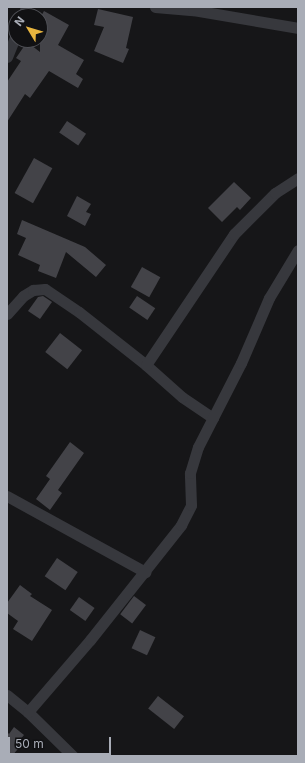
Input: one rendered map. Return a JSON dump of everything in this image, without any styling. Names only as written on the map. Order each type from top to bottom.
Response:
[{"type":"street","points":[[155,7],[193,10],[298,28]]},
{"type":"street","points":[[146,365],[234,234],[275,193],[298,178]]},
{"type":"street","points":[[28,712],[145,572],[181,525],[191,505],[192,463],[241,363],[269,298],[298,250]]},
{"type":"street","points":[[7,314],[22,296],[33,290],[45,289],[79,312],[146,365],[182,397],[213,418]]},
{"type":"street","points":[[7,496],[145,572]]},
{"type":"street","points":[[7,695],[28,712],[73,756]]},
{"type":"building","points":[[98,9],[133,17],[126,48],[129,49],[123,63],[94,51],[104,27],[94,25]]},
{"type":"building","points":[[48,13],[69,25],[58,45],[84,60],[76,74],[83,79],[78,88],[49,71],[30,98],[25,94],[7,122],[7,82],[21,61],[16,58],[23,48],[35,48],[40,52],[40,48],[48,48]]},
{"type":"building","points":[[67,121],[86,134],[78,145],[59,133]]},
{"type":"building","points":[[34,158],[52,168],[33,203],[15,193]]},
{"type":"building","points":[[234,182],[251,198],[240,210],[237,207],[222,222],[208,208]]},
{"type":"building","points":[[77,196],[91,204],[86,212],[91,214],[85,226],[67,216]]},
{"type":"building","points":[[22,220],[85,247],[106,265],[96,277],[66,252],[56,278],[38,271],[40,265],[18,255],[26,238],[17,234]]},
{"type":"building","points":[[142,267],[160,277],[149,297],[131,287]]},
{"type":"building","points":[[43,296],[52,302],[40,319],[28,311],[38,297]]},
{"type":"building","points":[[137,296],[155,308],[147,320],[129,308]]},
{"type":"building","points":[[60,333],[82,350],[67,369],[45,352]]},
{"type":"building","points":[[70,442],[84,453],[58,490],[62,493],[50,510],[36,499],[50,479],[46,476]]},
{"type":"building","points":[[57,558],[78,572],[65,590],[45,576]]},
{"type":"building","points":[[20,585],[32,594],[30,596],[52,610],[32,641],[13,629],[18,621],[7,613],[7,603]]},
{"type":"building","points":[[134,596],[146,605],[132,623],[120,614]]},
{"type":"building","points":[[79,597],[95,608],[85,621],[70,610]]},
{"type":"building","points":[[140,630],[155,637],[147,655],[132,648]]},
{"type":"building","points":[[158,696],[184,716],[174,729],[148,709]]},
{"type":"building","points":[[14,727],[24,735],[19,741],[22,744],[12,756],[7,756],[7,732],[9,734]]}]
